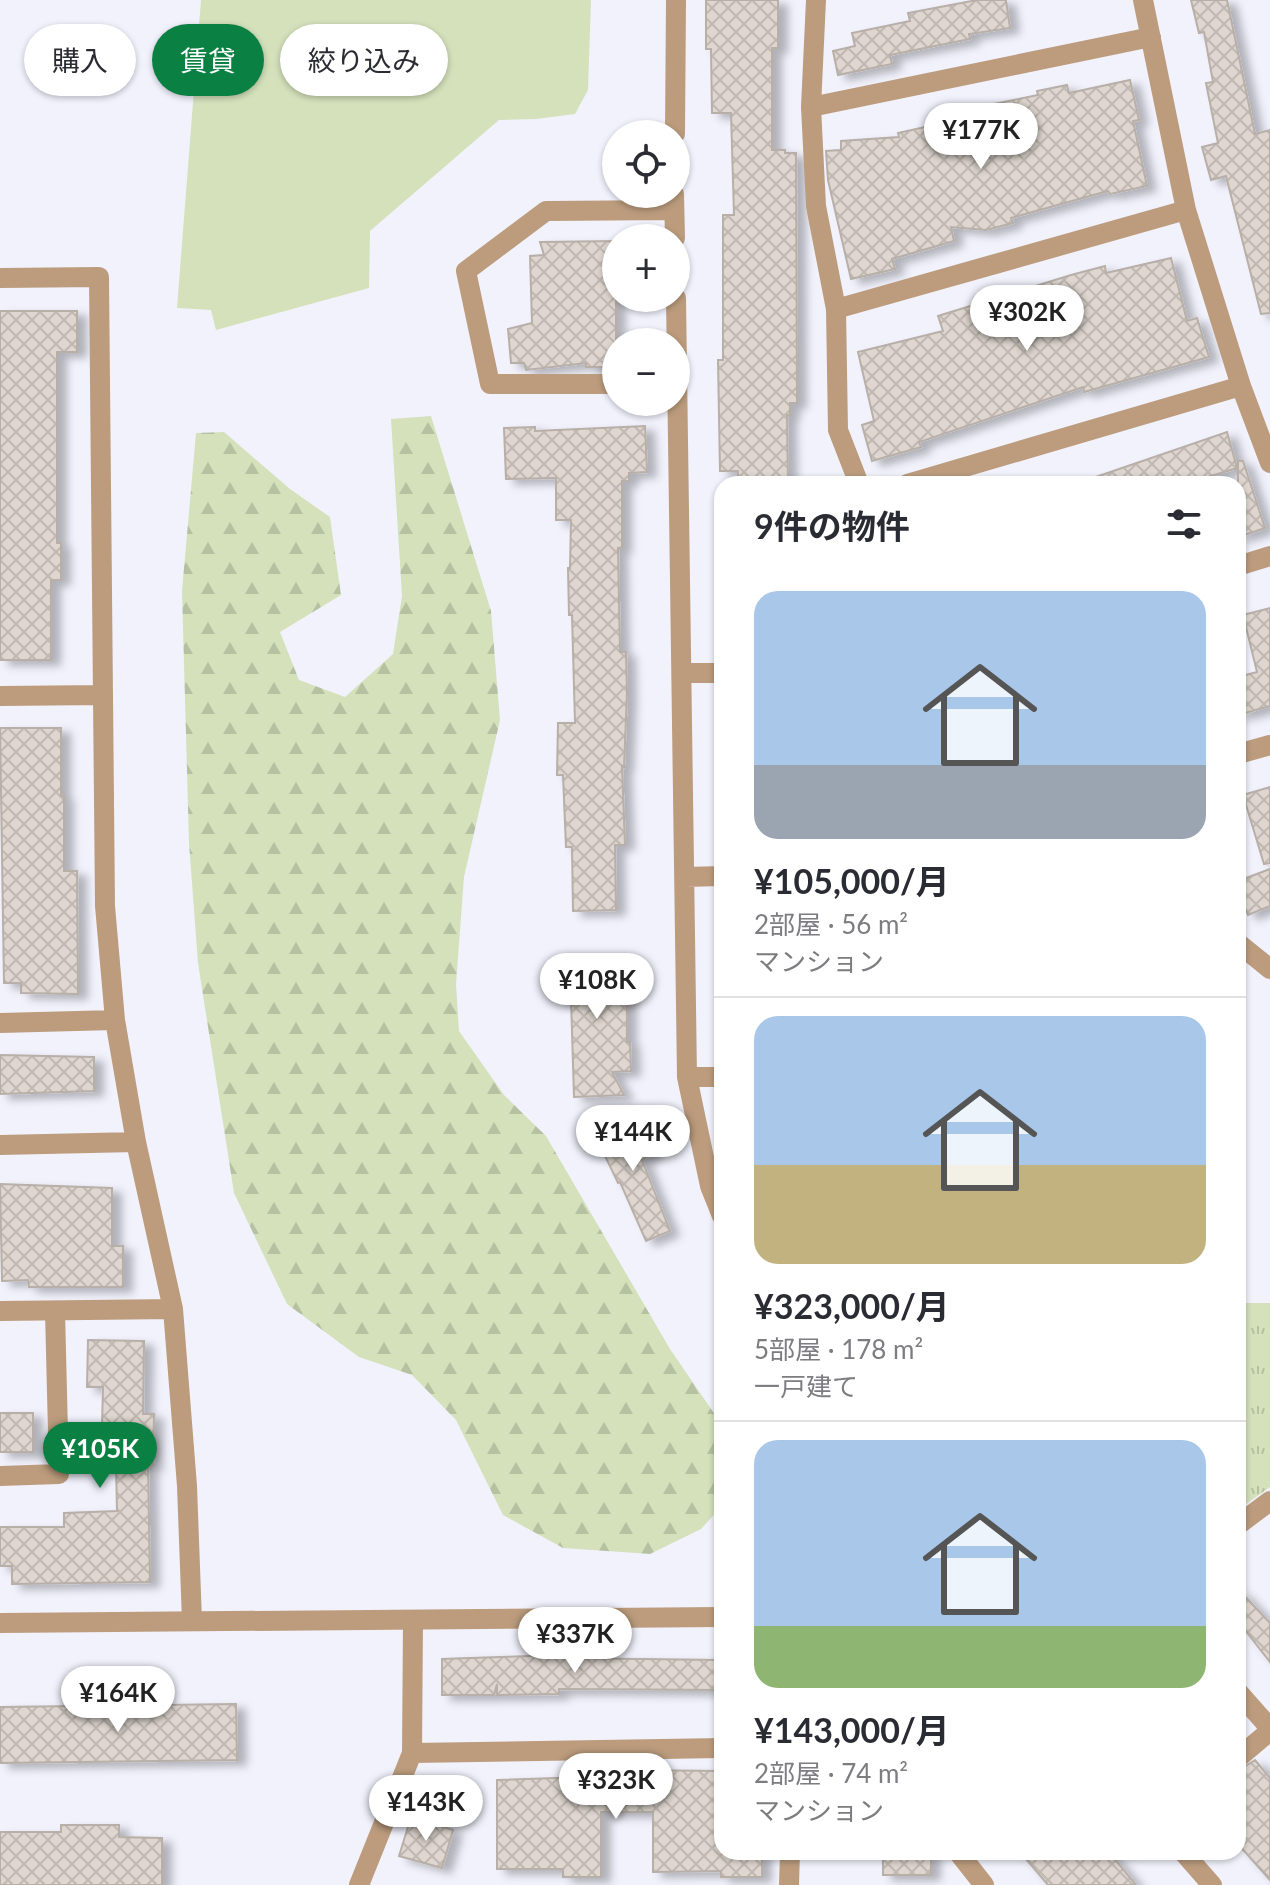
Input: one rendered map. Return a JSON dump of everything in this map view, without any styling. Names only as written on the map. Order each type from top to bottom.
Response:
[{"type":"street","points":[[675,120],[676,0]]},
{"type":"street","points":[[816,0],[811,107],[816,206],[836,309],[838,430],[856,476]]},
{"type":"street","points":[[1143,0],[1186,210],[1241,386],[1270,463]]},
{"type":"street","points":[[811,107],[1151,37]]},
{"type":"street","points":[[602,207],[546,211],[466,271],[490,384],[602,384]]},
{"type":"street","points":[[836,309],[1186,210]]},
{"type":"street","points":[[0,278],[99,277],[105,906],[115,1020],[136,1142],[173,1309],[187,1486],[192,1621]]},
{"type":"street","points":[[934,476],[1241,386]]},
{"type":"street","points":[[678,416],[687,1077],[714,1196]]},
{"type":"street","points":[[1246,564],[1270,556]]},
{"type":"street","points":[[683,673],[714,673]]},
{"type":"street","points":[[0,696],[102,695]]},
{"type":"street","points":[[1246,752],[1270,745]]},
{"type":"street","points":[[685,877],[714,876]]},
{"type":"street","points":[[1246,950],[1270,969]]},
{"type":"street","points":[[0,1023],[115,1020]]},
{"type":"street","points":[[687,1077],[714,1077]]},
{"type":"street","points":[[0,1145],[136,1142]]},
{"type":"street","points":[[0,1311],[173,1309]]},
{"type":"street","points":[[0,1476],[59,1474],[55,1311]]},
{"type":"street","points":[[1246,1519],[1270,1501]]},
{"type":"street","points":[[0,1623],[714,1617]]},
{"type":"street","points":[[360,1885],[412,1753],[413,1620]]},
{"type":"street","points":[[1246,1701],[1270,1729],[1246,1751]]},
{"type":"street","points":[[412,1753],[714,1748]]},
{"type":"street","points":[[789,1885],[790,1860]]},
{"type":"street","points":[[962,1860],[973,1881]]},
{"type":"street","points":[[1190,1860],[1212,1885]]},
{"type":"green space","points":[[201,0],[591,0],[588,90],[575,114],[499,120],[370,231],[369,288],[216,330],[211,310],[177,308],[194,96],[264,96],[264,24],[199,24]]},
{"type":"green space","points":[[431,416],[491,611],[500,720],[464,877],[456,984],[459,1031],[504,1095],[546,1136],[670,1349],[714,1413],[714,1515],[701,1529],[650,1554],[563,1548],[503,1515],[456,1420],[412,1375],[359,1357],[287,1304],[234,1193],[198,963],[189,843],[182,591],[196,433],[224,432],[290,489],[330,517],[341,595],[280,632],[299,680],[345,697],[393,654],[402,596],[391,419]]},
{"type":"green space","points":[[1246,1303],[1270,1303],[1270,1487],[1246,1504]]},
{"type":"building","points":[[706,0],[778,0],[778,48],[772,48],[772,150],[796,153],[797,403],[790,403],[790,415],[787,415],[788,476],[738,476],[738,471],[720,471],[718,360],[723,360],[723,215],[734,215],[731,113],[712,113],[711,49],[706,49]]},
{"type":"building","points":[[977,0],[1006,0],[1010,28],[969,34],[970,39],[890,55],[892,64],[838,75],[833,51],[855,46],[852,33],[910,21],[908,13]]},
{"type":"building","points":[[1191,0],[1227,0],[1255,134],[1270,130],[1270,313],[1261,314],[1226,176],[1211,180],[1202,147],[1218,143],[1206,83],[1213,82],[1204,32],[1199,33]]},
{"type":"building","points":[[1130,80],[1139,120],[1133,121],[1147,186],[1110,194],[1108,191],[1011,218],[1013,223],[986,230],[951,227],[954,241],[892,259],[895,269],[851,279],[828,180],[826,151],[841,150],[841,141],[899,137],[898,133],[966,118],[964,110],[1038,95],[1037,91],[1067,85],[1069,93]]},
{"type":"building","points":[[602,241],[602,312],[616,312],[616,328],[602,328],[602,367],[586,367],[586,363],[526,370],[524,363],[511,363],[508,329],[532,323],[530,256],[544,255],[540,242]]},
{"type":"building","points":[[1171,258],[1187,321],[1197,318],[1209,357],[1084,392],[1083,387],[919,442],[921,447],[872,461],[862,425],[874,421],[858,352],[943,331],[938,316],[1071,275],[1105,266],[1106,273]]},
{"type":"building","points":[[0,311],[77,311],[77,352],[57,352],[57,543],[61,543],[61,580],[51,580],[51,660],[0,660]]},
{"type":"building","points":[[645,426],[647,472],[629,473],[629,481],[622,481],[622,548],[618,548],[620,652],[626,652],[627,693],[622,766],[625,845],[615,845],[616,910],[573,911],[572,847],[566,847],[563,775],[557,775],[558,723],[575,723],[568,568],[571,520],[556,520],[556,478],[506,479],[504,428],[535,427],[535,431]]},
{"type":"building","points":[[1227,432],[1237,468],[1211,476],[1099,476]]},
{"type":"building","points":[[1238,461],[1243,461],[1265,528],[1246,534],[1246,476],[1238,476]]},
{"type":"building","points":[[1270,608],[1270,706],[1246,713],[1246,675],[1257,672],[1246,627],[1246,614]]},
{"type":"building","points":[[0,728],[61,728],[64,871],[77,871],[78,994],[21,993],[21,983],[4,983]]},
{"type":"building","points":[[1270,787],[1270,863],[1264,864],[1246,805],[1246,794]]},
{"type":"building","points":[[1270,869],[1270,906],[1248,915],[1246,910],[1246,878]]},
{"type":"building","points":[[560,956],[627,956],[627,1042],[630,1042],[631,1071],[612,1072],[624,1095],[574,1097],[571,999],[560,999]]},
{"type":"building","points":[[0,1055],[94,1057],[94,1091],[0,1094]]},
{"type":"building","points":[[633,1114],[653,1154],[642,1160],[670,1231],[646,1241],[594,1133]]},
{"type":"building","points":[[0,1184],[112,1188],[112,1246],[123,1246],[123,1287],[29,1287],[28,1280],[2,1281]]},
{"type":"building","points":[[88,1340],[144,1341],[143,1414],[154,1414],[153,1466],[148,1465],[150,1582],[12,1584],[12,1566],[0,1566],[0,1527],[64,1527],[64,1513],[117,1511],[116,1465],[101,1465],[103,1387],[87,1387]]},
{"type":"building","points":[[0,1413],[33,1413],[33,1452],[0,1452]]},
{"type":"building","points":[[1246,1598],[1270,1623],[1270,1662],[1246,1631]]},
{"type":"building","points":[[558,1655],[558,1658],[714,1660],[714,1690],[559,1689],[559,1694],[497,1695],[497,1684],[494,1695],[442,1695],[442,1659]]},
{"type":"building","points":[[236,1704],[237,1760],[0,1763],[0,1707]]},
{"type":"building","points":[[1255,1760],[1270,1778],[1270,1880],[1246,1853],[1246,1766]]},
{"type":"building","points":[[585,1765],[630,1765],[631,1770],[714,1771],[714,1860],[762,1860],[762,1877],[721,1877],[721,1871],[653,1872],[653,1812],[601,1812],[601,1877],[563,1877],[563,1869],[497,1869],[497,1780],[586,1777]]},
{"type":"building","points":[[411,1817],[453,1830],[442,1868],[399,1856]]},
{"type":"building","points":[[61,1825],[119,1825],[119,1837],[162,1838],[162,1885],[0,1885],[0,1832],[61,1832]]},
{"type":"building","points":[[883,1860],[931,1860],[931,1875],[883,1875]]},
{"type":"building","points":[[1027,1860],[1116,1860],[1136,1885],[1048,1885]]}]
